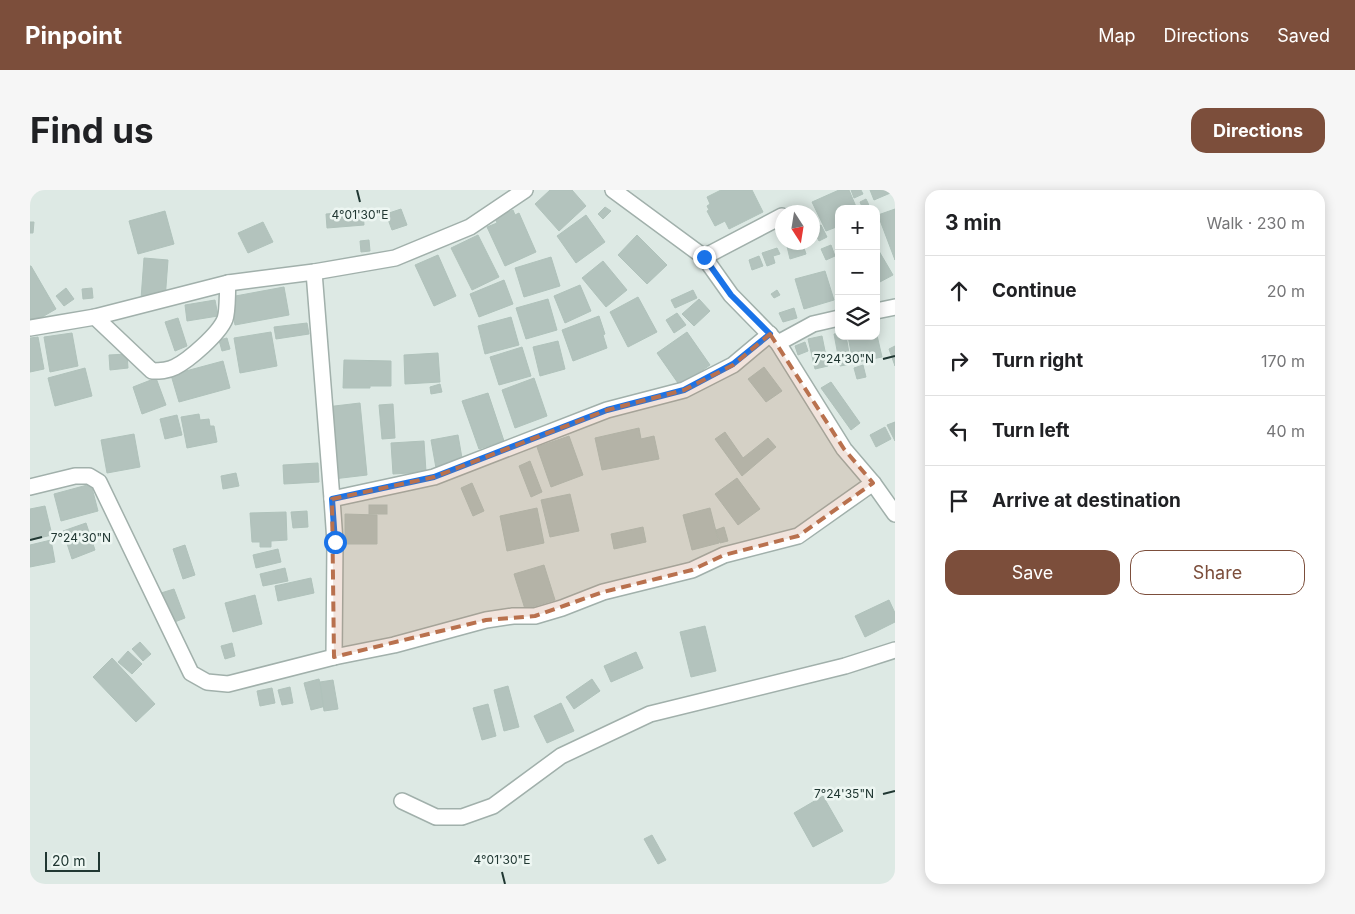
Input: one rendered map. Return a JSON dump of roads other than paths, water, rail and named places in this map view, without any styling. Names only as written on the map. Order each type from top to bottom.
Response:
[{"type":"street","points":[[30,328],[95,317],[228,283],[314,272],[395,258],[470,227],[525,190]]},
{"type":"street","points":[[613,190],[704,257],[731,295],[774,339],[844,449],[873,483],[895,514]]},
{"type":"street","points":[[704,257],[775,220]]},
{"type":"street","points":[[314,272],[335,542],[334,657]]},
{"type":"street","points":[[95,317],[152,371],[162,372],[174,367],[198,351],[215,334],[225,318],[228,283]]},
{"type":"street","points":[[880,310],[895,307]]},
{"type":"street","points":[[332,499],[434,477],[607,410],[684,390],[733,364],[774,339],[813,324],[835,319]]},
{"type":"street","points":[[30,487],[75,476],[89,476],[99,482],[191,673],[207,682],[228,684],[334,657],[394,645],[486,620],[513,616],[534,616],[562,608],[603,592],[692,570],[724,554],[798,536],[873,483]]},
{"type":"street","points":[[402,801],[436,817],[462,817],[492,806],[561,756],[650,714],[845,666],[895,650]]}]
